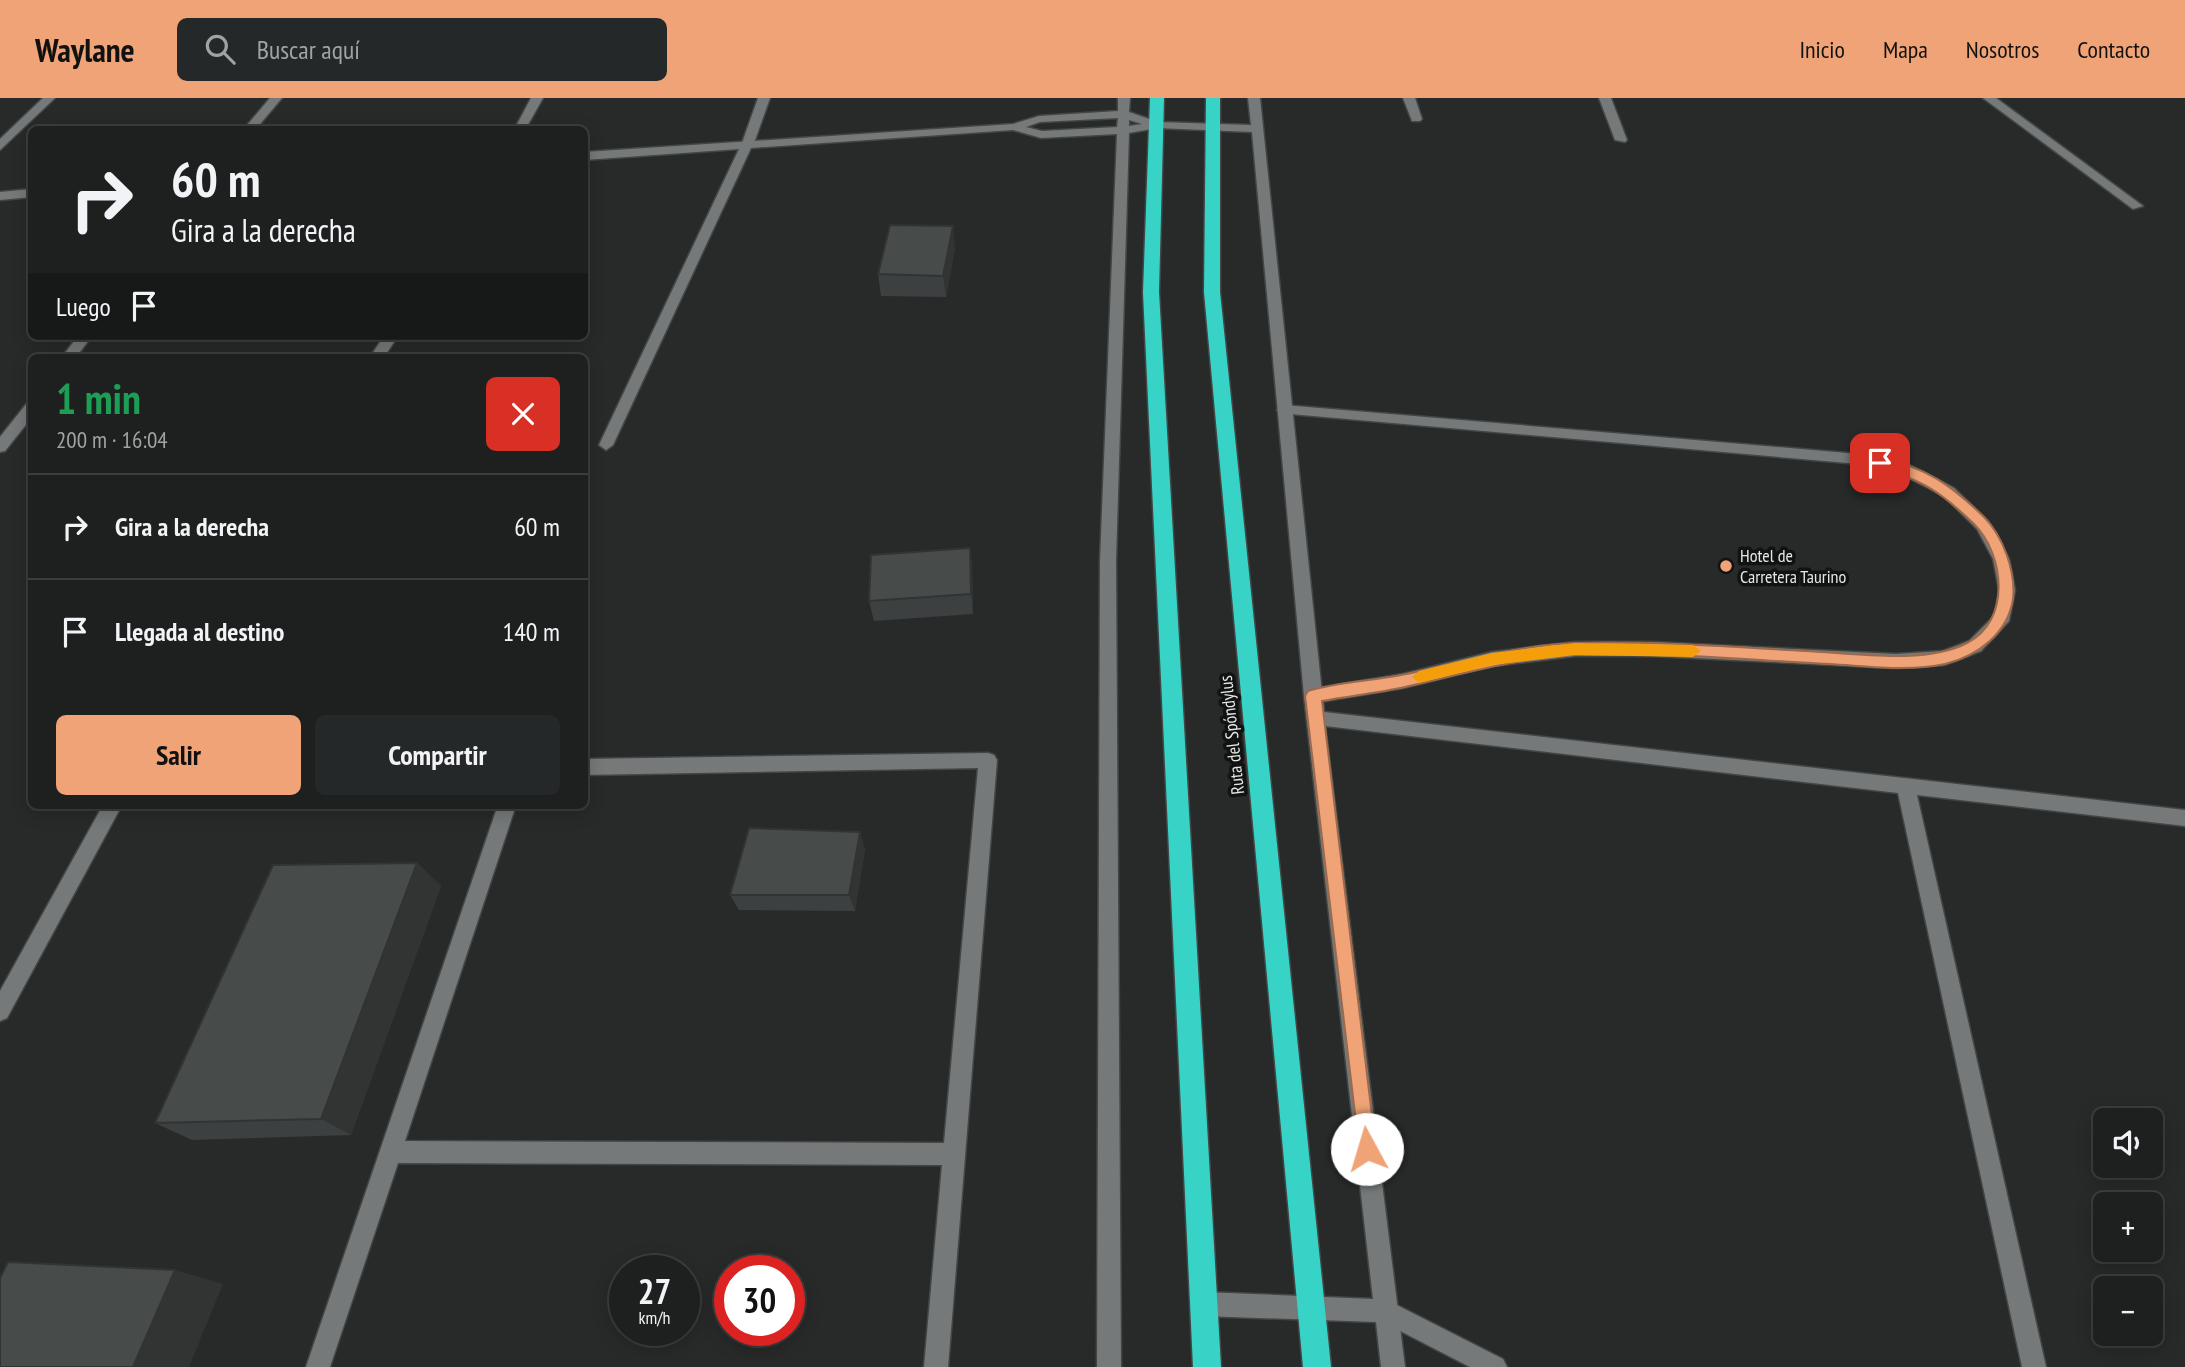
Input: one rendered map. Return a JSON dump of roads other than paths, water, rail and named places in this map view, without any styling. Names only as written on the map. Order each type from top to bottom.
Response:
[{"type":"highway","points":[[1157,98],[1151,292],[1207,1367]]},
{"type":"highway","name":"Ruta del Spóndylus","points":[[1213,98],[1212,292],[1317,1367]]},
{"type":"street","points":[[0,146],[49,98]]},
{"type":"street","points":[[252,126],[276,98]]},
{"type":"street","points":[[521,126],[537,98]]},
{"type":"street","points":[[606,445],[748,143],[764,98]]},
{"type":"street","points":[[1254,98],[1313,696],[1393,1367]]},
{"type":"street","points":[[1409,98],[1416,119]]},
{"type":"street","points":[[1605,98],[1621,140]]},
{"type":"street","points":[[1989,98],[2137,206]]},
{"type":"street","points":[[1109,1367],[1108,561],[1123,114]]},
{"type":"street","points":[[588,156],[1014,127],[1041,135],[1123,114],[1157,125],[1257,129]]},
{"type":"street","points":[[0,196],[28,193]]},
{"type":"street","points":[[71,354],[82,340]]},
{"type":"street","points":[[1284,410],[1859,459],[1901,467],[1949,492],[1983,525],[2001,559],[2007,590],[2003,617],[1975,646],[1944,658],[1896,661],[1651,649],[1575,649],[1492,659],[1402,681],[1313,696]]},
{"type":"street","points":[[0,447],[28,411]]},
{"type":"street","points":[[1316,718],[2185,818]]},
{"type":"street","points":[[588,767],[988,760],[936,1367]]},
{"type":"street","points":[[1906,788],[2034,1367]]},
{"type":"street","points":[[0,1011],[111,809]]},
{"type":"street","points":[[318,1367],[393,1152],[506,809]]},
{"type":"street","points":[[393,1152],[954,1154]]},
{"type":"street","points":[[1203,1304],[1385,1311],[1495,1367]]},
{"type":"place","name":"Hotel de Carretera Taurino","points":[[1726,566]]}]
